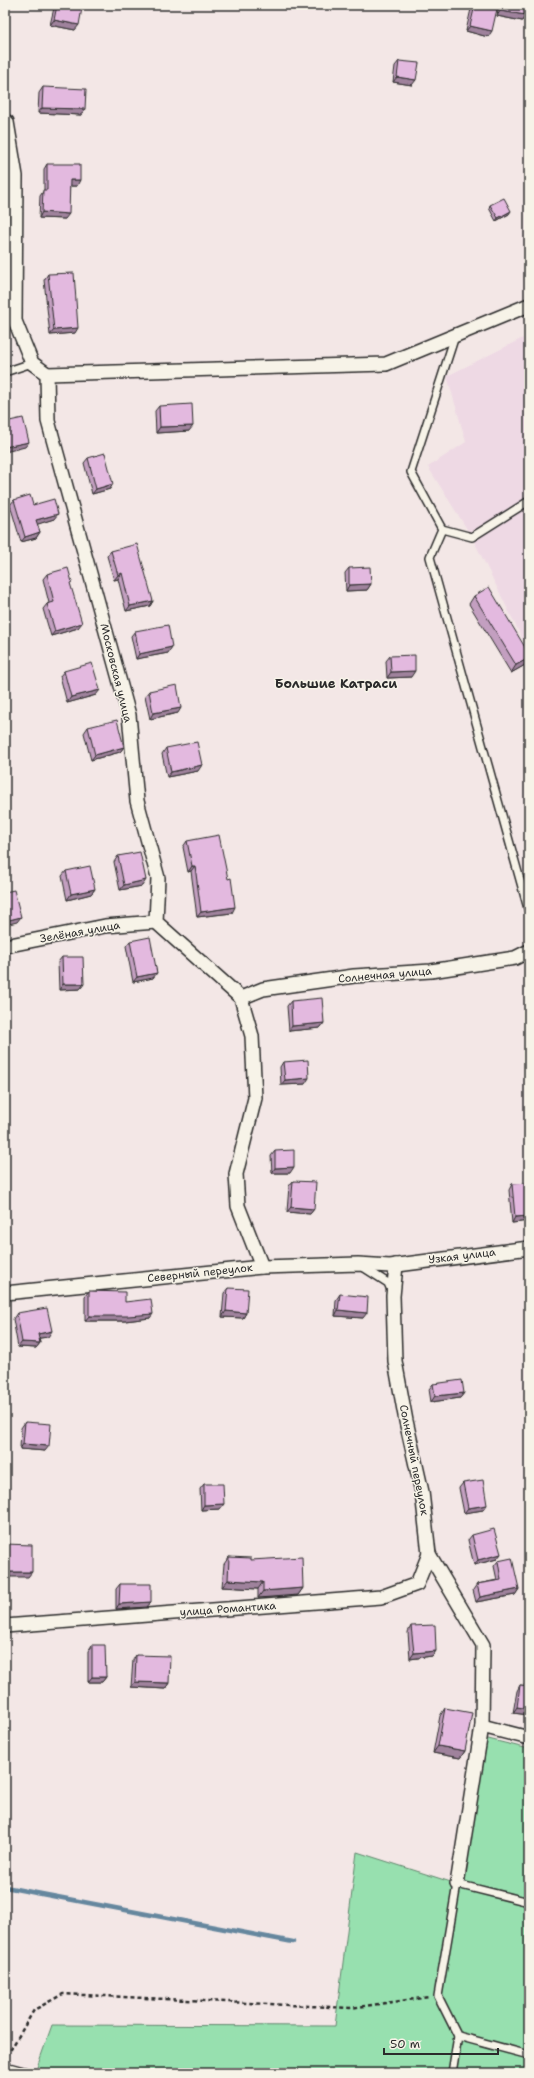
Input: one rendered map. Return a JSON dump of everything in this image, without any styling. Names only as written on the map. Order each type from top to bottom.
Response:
[{"type":"street","points":[[5,121],[7,122],[16,176],[15,321],[32,364],[47,374],[386,364],[529,305]]},
{"type":"street","name":"Московская улица","points":[[47,374],[48,421],[129,715],[137,801],[158,878],[156,922]]},
{"type":"street","points":[[156,922],[242,998],[252,1036],[255,1098],[236,1174],[238,1206],[262,1267]]},
{"type":"street","name":"Зелёная улица","points":[[5,946],[105,926],[156,922]]},
{"type":"street","name":"Солнечная улица","points":[[242,998],[264,989],[354,976],[431,971],[515,958],[529,950]]},
{"type":"street","name":"Узкая улица","points":[[396,1265],[529,1248]]},
{"type":"street","name":"Северный переулок","points":[[5,1293],[262,1267],[358,1264],[396,1265]]},
{"type":"street","name":"Солнечный переулок","points":[[396,1265],[393,1296],[395,1361],[406,1421],[422,1492],[429,1554],[483,1645],[481,1732],[458,1884]]},
{"type":"street","name":"улица Романтика","points":[[5,1626],[381,1597],[417,1584],[429,1554]]},
{"type":"street","points":[[481,1732],[529,1738]]},
{"type":"lane","points":[[455,336],[411,472],[442,529],[472,537],[529,501]]},
{"type":"lane","points":[[5,372],[32,364]]},
{"type":"lane","points":[[442,529],[430,557],[529,912]]},
{"type":"lane","points":[[358,1264],[388,1283],[393,1296]]},
{"type":"lane","points":[[452,2073],[458,2036],[438,1996],[458,1884],[529,1902]]},
{"type":"lane","points":[[458,2036],[529,2055]]},
{"type":"lane","points":[[5,2066],[31,2073]]},
{"type":"path","points":[[5,2060],[34,2010],[63,1994],[350,2008],[438,1996]]},
{"type":"shaded area","points":[[529,335],[529,652],[472,537],[428,467],[466,442],[447,376]]},
{"type":"green space","points":[[480,1737],[529,1749],[529,2073],[35,2073],[52,2025],[335,2026],[357,1852],[457,1884]]},
{"type":"building","points":[[57,5],[68,5],[82,8],[79,25],[54,20]]},
{"type":"building","points":[[475,5],[482,5],[497,9],[492,31],[470,26]]},
{"type":"building","points":[[501,5],[527,5],[526,15],[500,11]]},
{"type":"building","points":[[399,61],[419,63],[416,80],[397,77]]},
{"type":"building","points":[[43,87],[86,89],[85,109],[42,108]]},
{"type":"building","points":[[47,164],[80,164],[80,180],[70,180],[69,214],[42,212],[43,190],[47,190]]},
{"type":"building","points":[[504,198],[511,211],[498,218],[490,205]]},
{"type":"building","points":[[74,273],[78,328],[54,330],[48,274]]},
{"type":"building","points":[[192,404],[193,426],[160,427],[159,406]]},
{"type":"building","points":[[23,418],[29,442],[5,447],[5,422]]},
{"type":"building","points":[[105,453],[113,484],[96,489],[88,458]]},
{"type":"building","points":[[30,495],[33,505],[54,499],[58,514],[36,520],[40,532],[25,537],[14,500]]},
{"type":"building","points":[[137,544],[153,601],[130,606],[122,573],[118,575],[111,551]]},
{"type":"building","points":[[370,567],[371,584],[349,585],[349,568]]},
{"type":"building","points":[[68,568],[72,582],[70,583],[82,623],[55,631],[47,604],[54,602],[47,574]]},
{"type":"building","points":[[489,587],[529,654],[529,658],[516,665],[474,596]]},
{"type":"building","points":[[168,625],[172,647],[139,654],[135,631]]},
{"type":"building","points":[[415,655],[415,671],[391,672],[390,656]]},
{"type":"building","points":[[92,663],[100,690],[71,697],[64,671]]},
{"type":"building","points":[[177,685],[181,708],[153,713],[149,691]]},
{"type":"building","points":[[117,720],[124,747],[95,755],[88,727]]},
{"type":"building","points":[[197,742],[202,765],[171,772],[166,748]]},
{"type":"building","points":[[219,835],[228,879],[231,878],[235,907],[201,912],[195,866],[192,866],[187,841]]},
{"type":"building","points":[[140,852],[146,880],[124,885],[118,856]]},
{"type":"building","points":[[90,866],[95,889],[71,894],[66,871]]},
{"type":"building","points":[[14,890],[21,917],[5,921],[5,892]]},
{"type":"building","points":[[150,937],[157,973],[137,977],[130,941]]},
{"type":"building","points":[[62,957],[83,957],[84,984],[63,984]]},
{"type":"building","points":[[322,998],[324,1023],[292,1026],[291,1001]]},
{"type":"building","points":[[308,1060],[309,1078],[285,1080],[283,1062]]},
{"type":"building","points":[[294,1150],[294,1167],[275,1168],[275,1151]]},
{"type":"building","points":[[293,1181],[316,1182],[314,1209],[291,1207]]},
{"type":"building","points":[[529,1183],[529,1216],[515,1217],[512,1184]]},
{"type":"building","points":[[228,1288],[248,1289],[246,1313],[226,1311]]},
{"type":"building","points":[[89,1291],[125,1292],[125,1302],[151,1299],[153,1314],[128,1316],[89,1316]]},
{"type":"building","points":[[340,1294],[368,1297],[367,1313],[338,1310]]},
{"type":"building","points":[[47,1308],[52,1331],[38,1334],[40,1343],[22,1342],[17,1313]]},
{"type":"building","points":[[462,1380],[464,1393],[435,1396],[433,1384]]},
{"type":"building","points":[[25,1422],[51,1424],[49,1446],[23,1444]]},
{"type":"building","points":[[483,1480],[487,1505],[468,1508],[463,1483]]},
{"type":"building","points":[[204,1484],[223,1484],[224,1504],[204,1505]]},
{"type":"building","points":[[494,1529],[501,1554],[478,1560],[472,1535]]},
{"type":"building","points":[[5,1544],[32,1545],[32,1572],[5,1572]]},
{"type":"building","points":[[229,1557],[251,1558],[251,1560],[302,1557],[303,1588],[263,1591],[263,1582],[228,1580]]},
{"type":"building","points":[[512,1558],[519,1589],[480,1597],[477,1584],[501,1580],[498,1561]]},
{"type":"building","points":[[120,1584],[151,1584],[151,1602],[119,1604]]},
{"type":"building","points":[[435,1625],[436,1651],[414,1653],[411,1626]]},
{"type":"building","points":[[92,1645],[105,1645],[106,1677],[92,1677]]},
{"type":"building","points":[[136,1655],[170,1656],[169,1683],[135,1682]]},
{"type":"building","points":[[520,1685],[529,1686],[529,1709],[517,1707]]},
{"type":"building","points":[[445,1708],[472,1713],[465,1751],[438,1746]]},
{"type":"waterway","points":[[5,1887],[293,1942]]},
{"type":"district","name":"Большие Катраси","points":[[336,683]]}]
